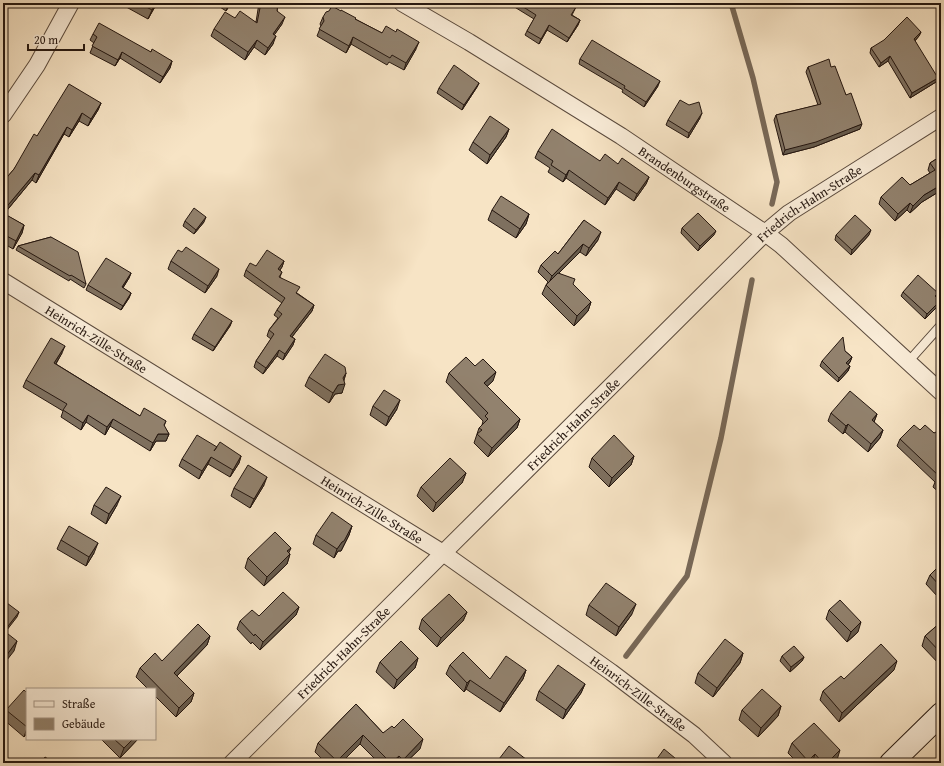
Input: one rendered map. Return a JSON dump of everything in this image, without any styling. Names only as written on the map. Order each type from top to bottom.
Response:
[{"type":"street","points":[[3,115],[36,65],[71,3]]},
{"type":"street","name":"Brandenburgstraße","points":[[402,3],[476,46],[621,136],[765,232],[782,245],[941,392]]},
{"type":"street","name":"Friedrich-Hahn-Straße","points":[[232,763],[765,232],[789,213],[941,117]]},
{"type":"street","name":"Heinrich-Zille-Straße","points":[[3,281],[443,553],[612,672],[694,735],[724,763]]},
{"type":"street","points":[[891,763],[941,714]]},
{"type":"lane","points":[[908,362],[941,325]]},
{"type":"building","points":[[139,3],[156,3],[152,10]]},
{"type":"building","points":[[261,3],[278,3],[277,11],[285,17],[273,34],[276,36],[268,48],[257,40],[248,52],[214,29],[225,12],[235,18],[240,11],[257,23]]},
{"type":"building","points":[[517,3],[570,3],[576,7],[571,15],[580,20],[569,38],[549,25],[541,39],[527,31],[536,15]]},
{"type":"building","points":[[332,6],[382,33],[386,26],[396,32],[397,29],[419,42],[406,63],[392,55],[390,58],[353,37],[349,46],[319,29],[324,21],[323,17]]},
{"type":"building","points":[[907,17],[921,32],[914,39],[938,78],[912,93],[890,56],[881,63],[871,48],[884,40]]},
{"type":"building","points":[[99,23],[151,52],[152,49],[172,61],[163,77],[122,52],[118,60],[92,46],[97,37],[93,34]]},
{"type":"building","points":[[592,40],[660,81],[646,102],[624,88],[625,86],[580,59]]},
{"type":"building","points":[[829,59],[831,67],[835,66],[846,95],[851,93],[862,124],[816,142],[785,150],[776,115],[821,104],[808,67]]},
{"type":"building","points":[[454,65],[479,83],[464,105],[439,88]]},
{"type":"building","points":[[69,84],[101,103],[91,119],[82,113],[72,130],[67,127],[39,175],[35,173],[3,211],[3,182],[14,169],[34,134],[37,136]]},
{"type":"building","points":[[680,100],[689,105],[699,102],[702,113],[689,133],[668,120]]},
{"type":"building","points":[[490,116],[509,129],[490,155],[473,142]]},
{"type":"building","points":[[552,129],[600,161],[605,154],[618,164],[622,158],[649,177],[637,194],[619,182],[608,198],[569,170],[566,175],[551,165],[553,161],[538,151]]},
{"type":"building","points":[[941,156],[941,185],[924,195],[913,206],[910,203],[898,214],[881,197],[902,177],[910,185],[935,170],[930,163]]},
{"type":"building","points":[[501,196],[529,214],[520,229],[492,210]]},
{"type":"building","points":[[194,208],[206,217],[196,230],[185,221]]},
{"type":"building","points":[[3,213],[24,225],[16,241],[3,234]]},
{"type":"building","points":[[698,213],[716,231],[700,246],[682,228]]},
{"type":"building","points":[[855,215],[871,230],[852,250],[836,235]]},
{"type":"building","points":[[584,220],[601,232],[589,248],[583,244],[552,276],[541,265],[555,251],[558,254]]},
{"type":"building","points":[[51,237],[78,252],[86,284],[18,246]]},
{"type":"building","points":[[186,247],[219,269],[208,286],[171,261],[178,250],[182,252]]},
{"type":"building","points":[[267,250],[284,261],[278,269],[282,272],[279,277],[300,287],[296,293],[314,305],[290,336],[295,339],[285,354],[279,350],[266,368],[256,361],[274,334],[269,330],[282,314],[277,310],[285,298],[246,270],[250,263],[256,266]]},
{"type":"building","points":[[106,258],[131,273],[122,287],[131,293],[123,306],[88,285]]},
{"type":"building","points":[[558,273],[575,279],[573,284],[591,302],[577,316],[546,285]]},
{"type":"building","points":[[918,275],[938,293],[935,296],[940,301],[927,314],[903,292]]},
{"type":"building","points":[[211,308],[232,321],[215,347],[194,334]]},
{"type":"building","points":[[843,337],[845,351],[852,357],[846,363],[850,366],[839,378],[822,361]]},
{"type":"building","points":[[51,338],[65,346],[54,363],[140,416],[144,408],[166,421],[164,425],[169,434],[158,434],[153,443],[113,419],[107,427],[88,415],[83,423],[63,410],[67,404],[26,380]]},
{"type":"building","points":[[325,354],[345,367],[346,373],[343,378],[345,384],[338,385],[333,393],[309,377]]},
{"type":"building","points":[[466,357],[475,366],[483,359],[496,372],[484,383],[520,419],[492,448],[477,434],[482,430],[479,428],[488,419],[485,416],[488,413],[449,373]]},
{"type":"building","points":[[384,390],[400,400],[389,417],[373,406]]},
{"type":"building","points":[[850,391],[877,414],[872,420],[883,430],[871,444],[848,424],[846,426],[831,413]]},
{"type":"building","points":[[914,425],[920,430],[925,425],[941,437],[941,485],[936,480],[939,476],[900,439]]},
{"type":"building","points":[[197,435],[217,447],[220,442],[241,456],[233,470],[211,457],[202,471],[182,459]]},
{"type":"building","points":[[614,435],[634,456],[612,478],[592,458]]},
{"type":"building","points":[[450,458],[466,473],[436,503],[421,487]]},
{"type":"building","points":[[248,465],[267,477],[254,499],[234,488]]},
{"type":"building","points":[[106,487],[121,496],[109,514],[94,505]]},
{"type":"building","points":[[332,512],[352,526],[344,541],[337,549],[316,535]]},
{"type":"building","points":[[69,526],[98,543],[89,557],[61,540]]},
{"type":"building","points":[[275,532],[291,548],[287,551],[290,554],[267,577],[248,558]]},
{"type":"building","points":[[941,564],[941,587],[930,575]]},
{"type":"building","points":[[606,583],[636,604],[619,627],[589,605]]},
{"type":"building","points":[[283,592],[299,607],[263,642],[255,634],[254,636],[240,621],[252,610],[259,616]]},
{"type":"building","points":[[449,594],[467,612],[441,638],[422,619]]},
{"type":"building","points":[[840,600],[861,622],[851,632],[829,610]]},
{"type":"building","points":[[7,603],[19,612],[5,630],[3,628],[3,609]]},
{"type":"building","points":[[941,622],[941,653],[925,636]]},
{"type":"building","points":[[198,624],[210,636],[174,673],[194,693],[179,708],[140,668],[155,653],[162,661]]},
{"type":"building","points":[[3,630],[17,641],[3,660]]},
{"type":"building","points":[[725,639],[743,653],[717,688],[698,673]]},
{"type":"building","points":[[401,641],[418,658],[397,680],[380,662]]},
{"type":"building","points":[[881,644],[897,661],[842,713],[823,691],[841,676],[844,679]]},
{"type":"building","points":[[794,646],[804,657],[791,667],[782,656]]},
{"type":"building","points":[[463,652],[490,679],[506,656],[526,670],[504,703],[470,680],[467,683],[450,665]]},
{"type":"building","points":[[558,665],[585,684],[566,710],[539,691]]},
{"type":"building","points":[[762,689],[781,706],[761,728],[742,710]]},
{"type":"building","points":[[24,690],[26,692],[26,726],[6,710]]},
{"type":"building","points":[[356,704],[383,733],[392,726],[394,728],[403,719],[423,739],[403,760],[399,756],[391,763],[363,735],[337,761],[318,743]]},
{"type":"building","points":[[814,723],[840,750],[827,763],[823,763],[815,754],[808,761],[792,743]]},
{"type":"building","points":[[115,740],[132,740],[124,748]]},
{"type":"building","points":[[509,746],[527,760],[525,763],[496,763]]},
{"type":"building","points":[[664,749],[681,763],[654,763]]},
{"type":"building","points":[[45,757],[54,763],[41,763]]},
{"type":"waterway","points":[[731,3],[753,78],[777,182],[772,204]]},
{"type":"waterway","points":[[626,656],[687,576],[721,438],[752,280]]}]
